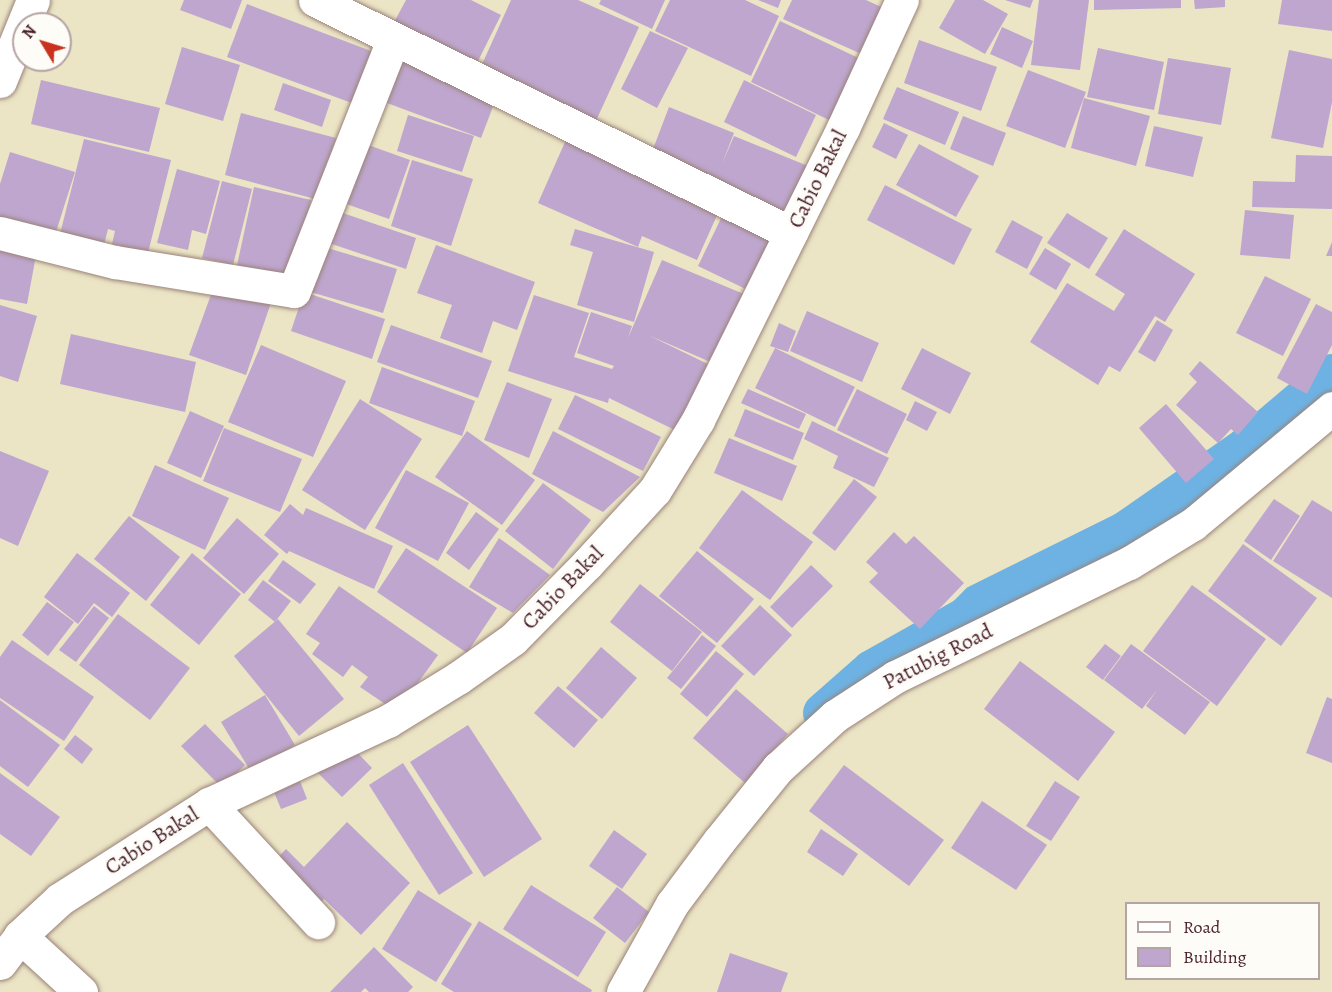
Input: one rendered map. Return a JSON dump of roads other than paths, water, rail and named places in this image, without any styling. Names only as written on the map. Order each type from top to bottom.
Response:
[{"type":"street","points":[[0,81],[33,0]]},
{"type":"street","points":[[315,0],[791,233]]},
{"type":"street","name":"Cabio Bakal","points":[[0,963],[20,936],[60,899],[209,804],[388,721],[513,639],[655,490],[698,420],[791,233],[902,0]]},
{"type":"street","points":[[0,233],[115,262],[294,291],[393,40]]},
{"type":"street","name":"Patubig Road","points":[[623,992],[672,904],[719,841],[778,768],[835,716],[895,677],[1129,563],[1193,524],[1332,408]]},
{"type":"street","points":[[209,804],[318,922]]},
{"type":"street","points":[[20,936],[81,992]]},
{"type":"waterway","points":[[823,713],[872,670],[966,617],[979,604],[1126,531],[1245,448],[1332,374]]}]
